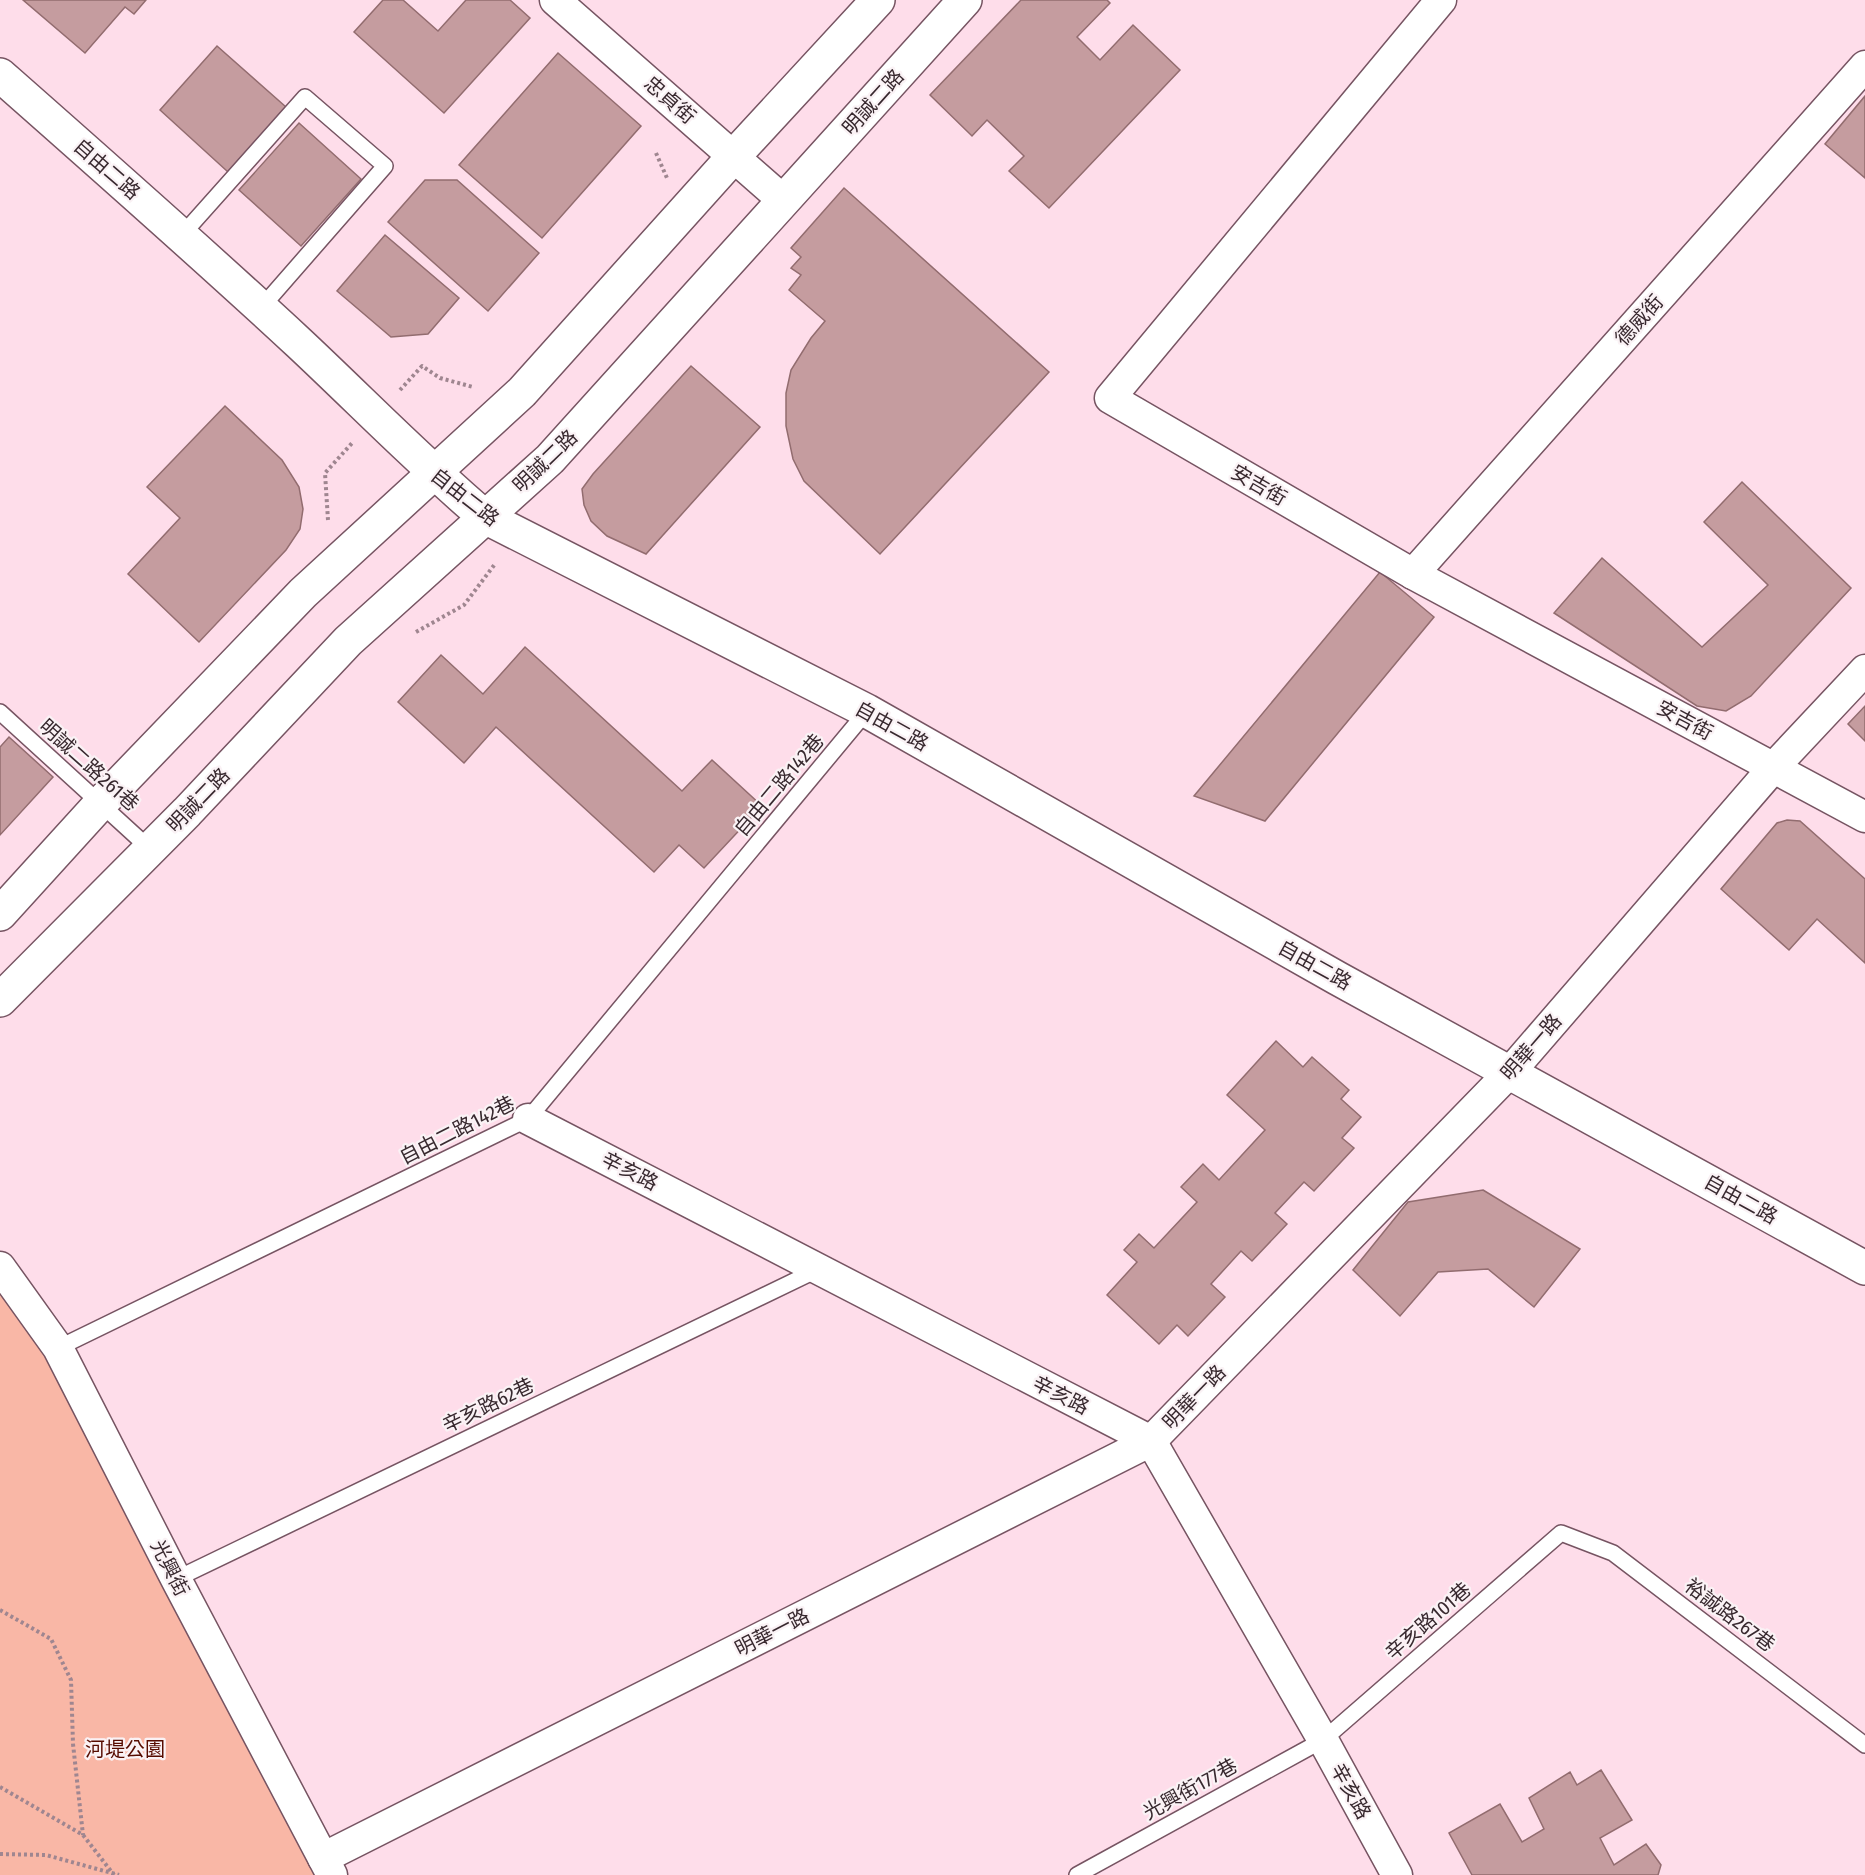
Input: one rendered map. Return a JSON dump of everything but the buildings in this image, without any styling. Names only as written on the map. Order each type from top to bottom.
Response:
[{"type":"street","name":"忠貞街","points":[[555,0],[784,201]]},
{"type":"street","points":[[0,914],[100,804],[303,593],[522,392],[878,0]]},
{"type":"street","name":"明誠二路","points":[[0,1000],[150,849],[348,641],[550,459],[965,0]]},
{"type":"street","name":"安吉街","points":[[1441,0],[1110,398],[1413,574],[1865,817]]},
{"type":"street","name":"德威街","points":[[1413,574],[1865,66]]},
{"type":"street","name":"自由二路","points":[[0,75],[182,235],[341,382],[434,473],[485,517],[867,711],[1327,972],[1865,1268]]},
{"type":"street","name":"明華一路","points":[[327,1866],[1152,1441],[1510,1072],[1773,768],[1865,670]]},
{"type":"street","name":"辛亥路","points":[[528,1119],[1152,1441],[1323,1740],[1397,1875]]},
{"type":"street","name":"光興街","points":[[0,1267],[58,1348],[327,1866]]},
{"type":"lane","points":[[182,235],[305,98],[385,166],[261,308]]},
{"type":"lane","name":"自由二路142巷","points":[[58,1348],[528,1119],[867,711]]},
{"type":"lane","name":"明誠二路261巷","points":[[0,712],[150,849]]},
{"type":"lane","name":"辛亥路62巷","points":[[176,1579],[819,1269]]},
{"type":"lane","name":"辛亥路101巷","points":[[1323,1740],[1561,1533]]},
{"type":"lane","name":"裕誠路267巷","points":[[1561,1533],[1613,1553],[1865,1745]]},
{"type":"lane","name":"光興街177巷","points":[[1077,1875],[1323,1740]]},
{"type":"path","points":[[0,1610],[51,1639],[71,1680],[73,1744],[83,1835]]},
{"type":"path","points":[[0,1787],[83,1835],[114,1874]]},
{"type":"path","points":[[0,1854],[46,1855],[119,1875]]},
{"type":"green space","name":"河堤公園","points":[[0,1271],[332,1875],[0,1875]]}]
